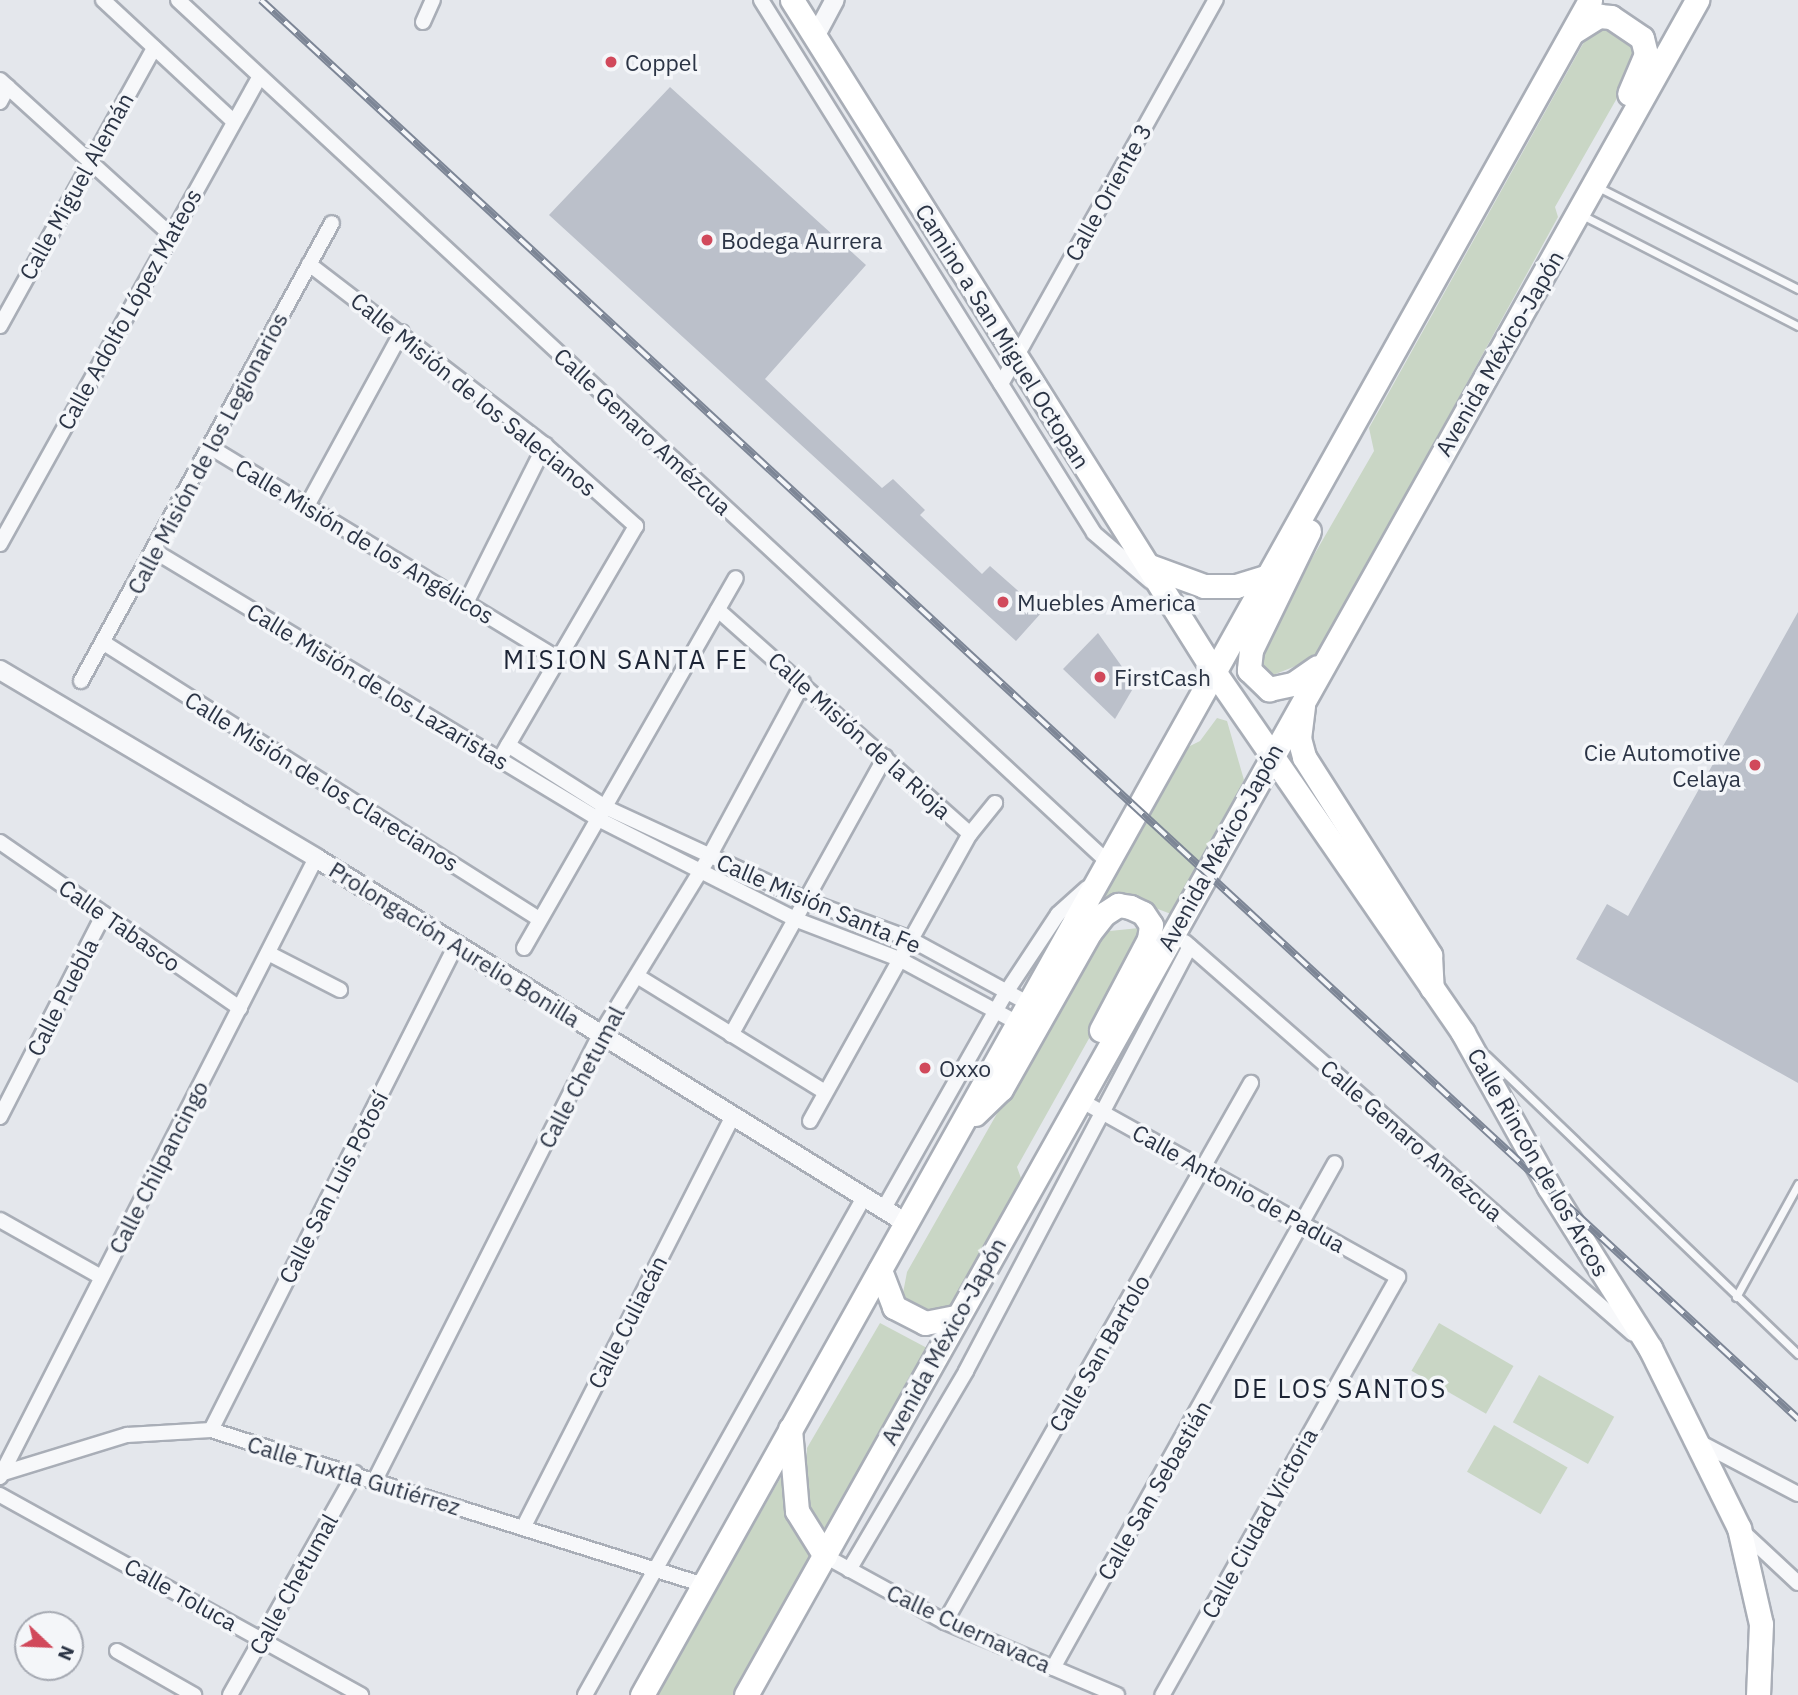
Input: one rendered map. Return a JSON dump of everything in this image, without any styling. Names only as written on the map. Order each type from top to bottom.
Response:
[{"type":"main road","name":"Camino a San Miguel Octopan","points":[[792,0],[816,35],[835,95],[1016,356],[1215,673]]},
{"type":"main road","points":[[642,1695],[1590,0]]},
{"type":"main road","name":"Avenida México-Japón","points":[[746,1695],[1034,1179],[1080,1100],[1182,939],[1210,874],[1271,754],[1580,214],[1697,0]]},
{"type":"main road","points":[[1571,33],[1599,16],[1611,17],[1642,38],[1646,54],[1595,185]]},
{"type":"main road","points":[[1327,656],[1293,684],[1269,689],[1249,670],[1251,650],[1334,481],[1351,428]]},
{"type":"main road","points":[[1146,564],[1174,580],[1204,586],[1236,586],[1268,576]]},
{"type":"main road","name":"Calle Rincón de los Arcos","points":[[1215,673],[1463,1033],[1549,1187],[1650,1348],[1739,1528],[1761,1624],[1758,1695]]},
{"type":"main road","points":[[1305,693],[1299,738],[1304,757],[1430,955],[1432,989]]},
{"type":"main road","points":[[957,1131],[1001,1089],[1104,914],[1118,905],[1143,913],[1151,925],[1149,939],[1054,1121],[1034,1179]]},
{"type":"main road","points":[[880,1270],[894,1307],[925,1323],[956,1317]]},
{"type":"main road","points":[[790,1429],[797,1511],[825,1556]]},
{"type":"street","points":[[103,0],[232,120]]},
{"type":"street","name":"Calle Genaro Amézcua","points":[[178,0],[1102,871]]},
{"type":"street","points":[[423,22],[433,0]]},
{"type":"street","points":[[761,0],[835,95],[1001,384],[1094,533],[1162,591]]},
{"type":"street","points":[[816,35],[835,0]]},
{"type":"street","name":"Calle Oriente 3","points":[[1001,384],[1216,0]]},
{"type":"street","name":"Calle Miguel Alemán","points":[[0,326],[88,159],[154,48]]},
{"type":"street","name":"Calle Adolfo López Mateos","points":[[0,544],[232,120],[260,76]]},
{"type":"street","points":[[0,102],[4,84],[170,234]]},
{"type":"street","name":"Calle Misión de los Legionarios","points":[[81,681],[156,552],[332,223]]},
{"type":"street","name":"Calle Misión de los Salecianos","points":[[309,264],[402,332],[545,444],[636,526],[556,657]]},
{"type":"street","points":[[307,506],[402,332]]},
{"type":"street","points":[[466,603],[545,444]]},
{"type":"street","name":"Calle Misión de los Angélicos","points":[[210,447],[556,657]]},
{"type":"street","name":"Calle Misión de los Lazaristas","points":[[156,552],[500,759],[603,814]]},
{"type":"street","points":[[524,948],[736,578]]},
{"type":"street","name":"Calle Misión de la Rioja","points":[[718,610],[970,834]]},
{"type":"street","name":"Calle Misión de los Clarecianos","points":[[104,643],[539,919]]},
{"type":"street","points":[[500,759],[556,657]]},
{"type":"street","name":"Prolongación Aurelio Bonilla","points":[[0,670],[316,858],[863,1199],[906,1223]]},
{"type":"street","name":"Calle Chetumal","points":[[375,1480],[600,1035],[701,871],[803,683]]},
{"type":"street","name":"Calle Misión de los Lazaristas","points":[[508,745],[603,814]]},
{"type":"street","points":[[731,1035],[808,901],[885,757]]},
{"type":"street","points":[[810,1121],[970,834],[995,803]]},
{"type":"street","name":"Calle Misión Santa Fe","points":[[603,814],[808,901],[910,939],[1007,991],[1023,1014]]},
{"type":"street","name":"Calle Misión Santa Fe","points":[[603,814],[701,871],[797,920],[899,959],[995,1012],[1023,1014]]},
{"type":"street","name":"Calle Tabasco","points":[[0,842],[240,1008]]},
{"type":"street","name":"Calle Chilpancingo","points":[[1,1475],[316,858]]},
{"type":"street","points":[[883,1210],[1007,991],[1058,914],[1102,871]]},
{"type":"street","name":"Calle Puebla","points":[[0,1117],[104,914]]},
{"type":"street","points":[[849,1570],[966,1371],[1104,1113],[1182,939]]},
{"type":"street","name":"Calle Genaro Amézcua","points":[[1182,939],[1650,1348]]},
{"type":"street","name":"Calle San Luis Potosí","points":[[211,1430],[456,944]]},
{"type":"street","points":[[268,953],[340,990]]},
{"type":"street","points":[[637,976],[825,1092]]},
{"type":"street","name":"Calle San Bartolo","points":[[945,1622],[1251,1083]]},
{"type":"street","name":"Calle Antonio de Padua","points":[[1080,1100],[1398,1278]]},
{"type":"street","name":"Calle Culiacán","points":[[523,1528],[732,1117]]},
{"type":"street","name":"Calle San Sebastián","points":[[1053,1668],[1304,1225],[1335,1163]]},
{"type":"street","points":[[585,1695],[863,1199]]},
{"type":"street","points":[[0,1220],[102,1277]]},
{"type":"street","name":"Calle Ciudad Victoria","points":[[1162,1695],[1398,1278]]},
{"type":"street","name":"Calle Tuxtla Gutiérrez","points":[[1,1475],[127,1435],[211,1430],[704,1585]]},
{"type":"street","points":[[1693,1439],[1798,1494]]},
{"type":"street","name":"Calle Chetumal","points":[[230,1695],[355,1474]]},
{"type":"street","name":"Calle Toluca","points":[[0,1495],[361,1695]]},
{"type":"street","points":[[1739,1528],[1798,1583]]},
{"type":"street","name":"Calle Cuernavaca","points":[[825,1556],[945,1622],[1117,1695]]},
{"type":"street","points":[[117,1651],[194,1695]]},
{"type":"lane","points":[[1595,185],[1798,289]]},
{"type":"lane","points":[[1580,214],[1798,326]]},
{"type":"lane","points":[[1463,1033],[1798,1354]]},
{"type":"lane","points":[[1736,1297],[1798,1184]]},
{"type":"green space","points":[[1605,27],[1618,30],[1635,46],[1633,70],[1555,207],[1558,217],[1316,658],[1273,675],[1261,671],[1258,652],[1374,451],[1369,428],[1584,42]]},
{"type":"green space","points":[[1217,718],[1227,721],[1244,780],[1171,914],[1150,906],[1098,907],[1186,748],[1200,741]]},
{"type":"green space","points":[[1139,928],[1138,951],[1017,1167],[1022,1181],[951,1307],[928,1311],[909,1303],[903,1293],[907,1272],[1100,932]]},
{"type":"green space","points":[[880,1323],[927,1348],[823,1536],[811,1517],[805,1489],[807,1448]]},
{"type":"green space","points":[[1439,1323],[1513,1366],[1486,1414],[1412,1371]]},
{"type":"green space","points":[[1539,1375],[1614,1417],[1588,1464],[1513,1422]]},
{"type":"green space","points":[[1494,1425],[1568,1468],[1541,1514],[1467,1472]]},
{"type":"green space","points":[[781,1477],[788,1518],[810,1557],[733,1695],[656,1695]]},
{"type":"building","name":"Bodega Aurrera","points":[[670,87],[866,265],[765,379],[882,488],[893,479],[925,510],[920,515],[982,574],[990,566],[1042,612],[1016,641],[549,215]]},
{"type":"building","name":"Cie Automotive Celaya","points":[[1798,612],[1798,1083],[1576,959],[1607,904],[1628,916]]},
{"type":"building","name":"FirstCash","points":[[1098,633],[1135,685],[1115,719],[1063,669]]},
{"type":"railway","points":[[261,0],[1798,1419]]},
{"type":"place","name":"Coppel","points":[[611,62]]},
{"type":"place","name":"Bodega Aurrera","points":[[707,240]]},
{"type":"place","name":"Muebles America","points":[[1003,602]]},
{"type":"place","name":"FirstCash","points":[[1100,677]]},
{"type":"place","name":"Cie Automotive Celaya","points":[[1755,765]]},
{"type":"place","name":"Oxxo","points":[[925,1068]]},
{"type":"district","name":"MISION SANTA FE","points":[[626,660]]},
{"type":"district","name":"DE LOS SANTOS","points":[[1340,1389]]}]
